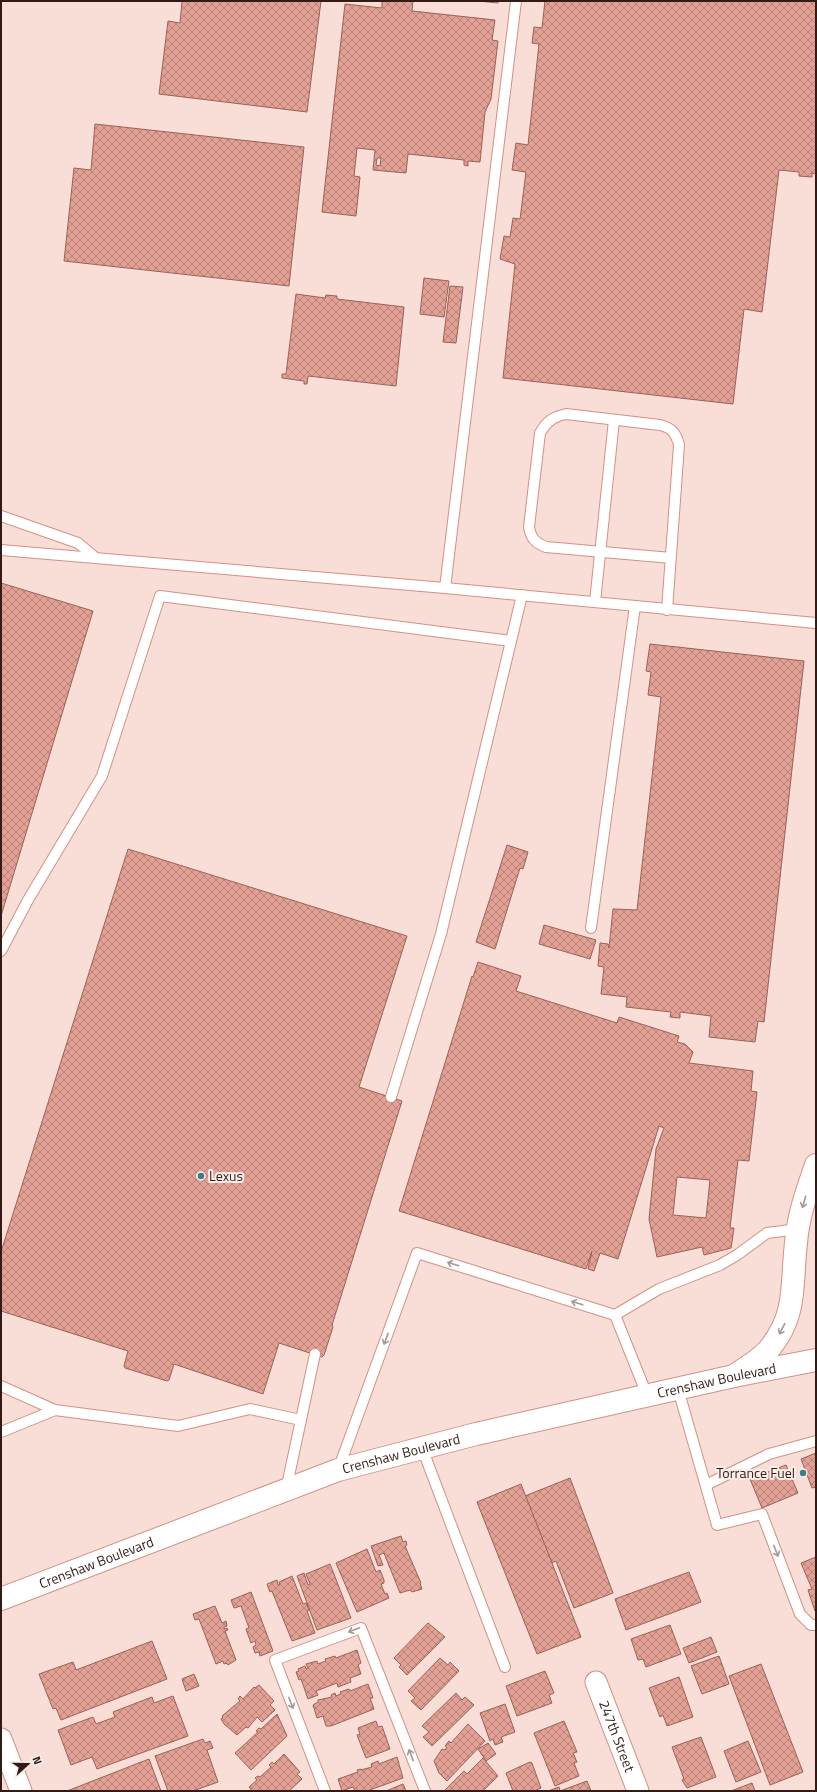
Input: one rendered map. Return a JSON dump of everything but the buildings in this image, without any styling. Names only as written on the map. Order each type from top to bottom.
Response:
[{"type":"main road","points":[[734,1376],[769,1349],[784,1328],[792,1301],[798,1229],[802,1205],[816,1165]]},
{"type":"main road","name":"Crenshaw Boulevard","points":[[1,1598],[338,1470],[476,1434],[734,1376],[816,1360]]},
{"type":"street","name":"247th Street","points":[[596,1682],[638,1791]]},
{"type":"street","points":[[1,1739],[20,1791]]},
{"type":"lane","points":[[446,588],[516,1]]},
{"type":"lane","points":[[667,610],[671,558],[679,445],[676,435],[669,428],[660,425],[566,414],[556,416],[546,422],[540,433],[529,527],[530,535],[537,544],[546,547],[671,558]]},
{"type":"lane","points":[[595,602],[614,420]]},
{"type":"lane","points":[[1,516],[78,543],[96,558]]},
{"type":"lane","points":[[1,550],[446,588],[816,623]]},
{"type":"lane","points":[[391,1097],[441,934],[522,595]]},
{"type":"lane","points":[[1,951],[28,900],[102,776],[160,596],[511,641]]},
{"type":"lane","points":[[591,928],[635,606]]},
{"type":"lane","points":[[338,1470],[417,1253],[615,1315],[659,1289],[720,1265],[737,1255],[767,1233],[798,1229]]},
{"type":"lane","points":[[615,1315],[647,1395]]},
{"type":"lane","points":[[286,1490],[315,1354]]},
{"type":"lane","points":[[1,1386],[55,1410],[178,1426],[250,1409],[301,1420]]},
{"type":"lane","points":[[678,1389],[717,1525],[762,1514],[800,1614],[811,1625],[816,1625]]},
{"type":"lane","points":[[1,1432],[55,1410]]},
{"type":"lane","points":[[706,1485],[769,1454],[816,1441]]},
{"type":"lane","points":[[422,1448],[505,1667]]},
{"type":"lane","points":[[325,1791],[275,1660],[361,1628],[425,1791]]},
{"type":"place","name":"Lexus","points":[[201,1176]]},
{"type":"place","name":"Torrance Fuel","points":[[803,1473]]}]
